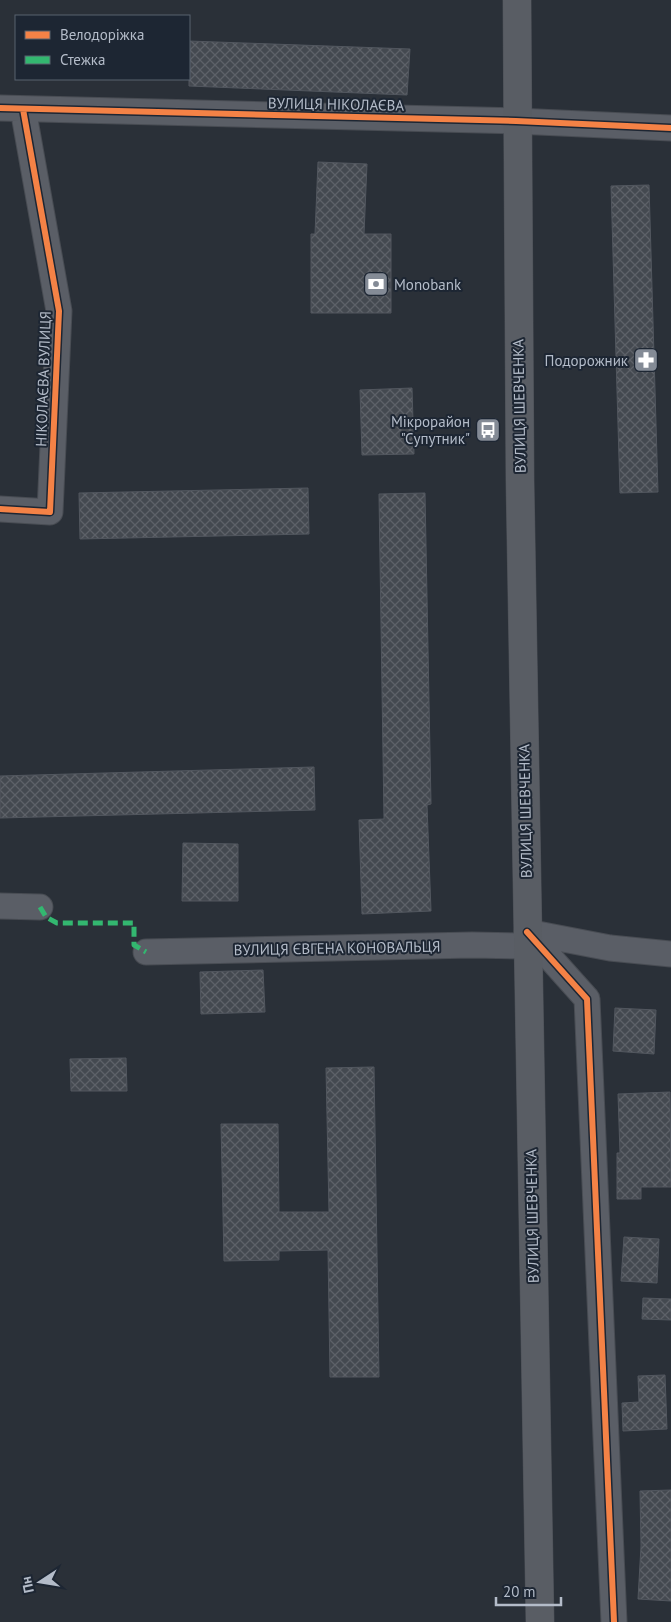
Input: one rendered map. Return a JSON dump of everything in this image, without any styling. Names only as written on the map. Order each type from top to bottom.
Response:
[{"type":"main road","name":"ВУЛИЦЯ ШЕВЧЕНКА","points":[[517,0],[516,121],[520,491],[540,1622]]},
{"type":"street","name":"ВУЛИЦЯ НІКОЛАЄВА","points":[[11,108],[516,121],[671,128]]},
{"type":"street","name":"НІКОЛАЄВА ВУЛИЦЯ","points":[[0,509],[50,512],[59,311],[11,108]]},
{"type":"street","points":[[0,906],[40,907]]},
{"type":"street","name":"ВУЛИЦЯ ЄВГЕНА КОНОВАЛЬЦЯ","points":[[146,952],[444,946],[527,939],[671,954]]},
{"type":"street","points":[[527,939],[587,999],[614,1622]]},
{"type":"building","points":[[190,41],[410,49],[407,95],[189,86]]},
{"type":"building","points":[[318,162],[367,164],[364,234],[391,234],[391,313],[311,313],[311,234],[315,234]]},
{"type":"building","points":[[649,185],[658,492],[620,493],[611,186]]},
{"type":"building","points":[[412,388],[414,454],[362,455],[360,390]]},
{"type":"building","points":[[308,488],[309,534],[80,539],[79,493]]},
{"type":"building","points":[[425,493],[431,804],[427,805],[431,911],[362,914],[359,820],[384,819],[379,494]]},
{"type":"building","points":[[314,767],[315,810],[0,818],[0,776]]},
{"type":"building","points":[[183,843],[238,844],[238,901],[182,901]]},
{"type":"building","points":[[263,970],[265,1012],[201,1014],[200,972]]},
{"type":"building","points":[[615,1008],[656,1010],[654,1054],[613,1051]]},
{"type":"building","points":[[126,1058],[127,1091],[71,1091],[70,1059]]},
{"type":"building","points":[[374,1067],[379,1377],[330,1377],[328,1250],[279,1251],[279,1260],[224,1261],[221,1124],[278,1124],[279,1212],[329,1212],[326,1068]]},
{"type":"building","points":[[670,1092],[671,1187],[641,1187],[641,1199],[617,1199],[617,1153],[620,1153],[618,1094]]},
{"type":"building","points":[[624,1237],[659,1239],[657,1283],[621,1281]]},
{"type":"building","points":[[643,1298],[671,1299],[671,1320],[642,1319]]},
{"type":"building","points":[[665,1375],[667,1429],[623,1431],[622,1403],[639,1402],[638,1376]]},
{"type":"building","points":[[671,1490],[671,1601],[638,1599],[641,1546],[640,1491]]},
{"type":"marked path","points":[[40,907],[46,917],[57,923],[134,923],[134,945],[146,952]]},
{"type":"cycle path","points":[[0,108],[516,121],[671,128]]},
{"type":"cycle path","points":[[0,509],[50,512],[59,311],[23,109]]},
{"type":"cycle path","points":[[527,932],[587,999],[614,1622]]},
{"type":"place","name":"Monobank","points":[[376,284]]},
{"type":"place","name":"Подорожник","points":[[646,360]]},
{"type":"place","name":"Мікрорайон \"Супутник\"","points":[[488,430]]}]
